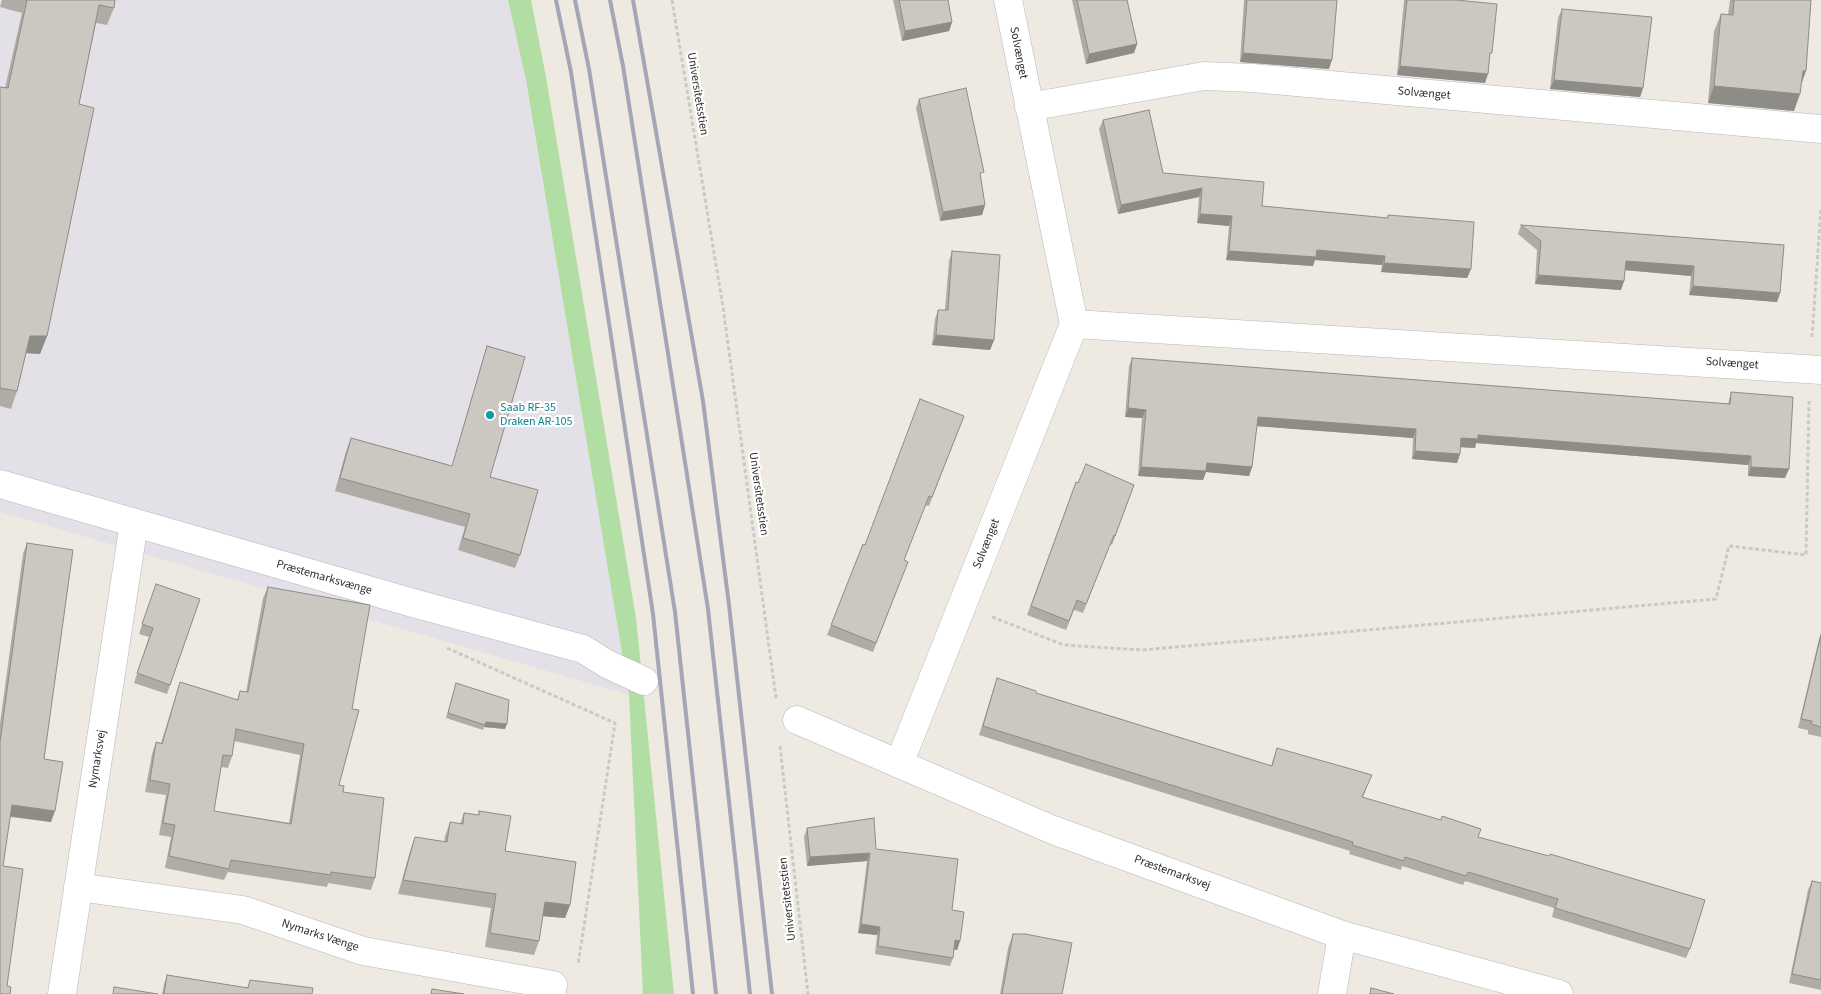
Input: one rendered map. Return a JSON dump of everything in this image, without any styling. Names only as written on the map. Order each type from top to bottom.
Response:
[{"type":"street","name":"Solvænget","points":[[899,764],[1074,324],[1008,0]]},
{"type":"street","name":"Solvænget","points":[[1029,106],[1204,76],[1252,78],[1821,129]]},
{"type":"street","name":"Solvænget","points":[[1074,324],[1815,369]]},
{"type":"street","name":"Præstemarksvænge","points":[[0,484],[134,524],[583,649],[608,664],[644,681]]},
{"type":"street","name":"Nymarksvej","points":[[62,994],[134,524]]},
{"type":"street","name":"Præstemarksvej","points":[[787,713],[1052,830],[1342,935],[1560,994]]},
{"type":"street","name":"Nymarks Vænge","points":[[78,887],[243,910],[363,951],[552,989]]},
{"type":"street","points":[[1332,994],[1342,935]]},
{"type":"path","name":"Universitetsstien","points":[[672,0],[723,307],[774,667],[787,713]]},
{"type":"path","points":[[962,605],[1064,645],[1142,650],[1716,599],[1729,546],[1806,555],[1821,208]]},
{"type":"path","points":[[442,645],[615,723],[578,966],[552,989]]},
{"type":"path","name":"Universitetsstien","points":[[780,743],[808,994]]},
{"type":"shaded area","points":[[0,0],[508,0],[526,80],[629,695],[0,512]]},
{"type":"green space","points":[[508,0],[531,0],[546,77],[636,618],[674,994],[643,994],[629,695],[526,80]]},
{"type":"building","points":[[27,0],[115,0],[114,8],[99,5],[79,104],[94,108],[47,336],[30,336],[17,391],[0,388],[0,87],[8,88]]},
{"type":"building","points":[[899,0],[948,0],[952,22],[905,31]]},
{"type":"building","points":[[1077,0],[1127,0],[1137,44],[1089,54]]},
{"type":"building","points":[[1247,0],[1337,0],[1332,60],[1243,53]]},
{"type":"building","points":[[1407,0],[1456,0],[1497,4],[1488,74],[1400,66]]},
{"type":"building","points":[[1734,0],[1811,0],[1806,71],[1803,71],[1800,94],[1714,86],[1721,14],[1733,15]]},
{"type":"building","points":[[1562,9],[1652,17],[1643,88],[1554,80]]},
{"type":"building","points":[[966,88],[984,172],[980,173],[985,205],[943,212],[919,99]]},
{"type":"building","points":[[1149,110],[1163,173],[1264,182],[1262,206],[1388,218],[1388,215],[1474,222],[1471,269],[1384,263],[1385,256],[1317,250],[1316,257],[1229,251],[1232,216],[1200,214],[1202,188],[1121,205],[1103,120]]},
{"type":"building","points":[[1521,225],[1784,245],[1780,293],[1693,286],[1694,266],[1626,261],[1624,281],[1538,275],[1541,241]]},
{"type":"building","points":[[952,251],[1000,255],[994,340],[936,335],[938,310],[948,310]]},
{"type":"building","points":[[487,346],[525,357],[490,477],[538,490],[520,555],[463,538],[470,514],[340,478],[351,438],[452,466]]},
{"type":"building","points":[[1132,358],[1730,404],[1731,392],[1793,397],[1789,469],[1751,467],[1751,456],[1478,435],[1478,439],[1461,438],[1460,454],[1415,451],[1416,429],[1258,417],[1252,467],[1207,463],[1206,471],[1141,467],[1146,410],[1128,408]]},
{"type":"building","points":[[920,399],[964,416],[932,497],[929,496],[904,560],[908,562],[876,643],[831,625],[863,544],[865,545]]},
{"type":"building","points":[[1086,464],[1134,485],[1086,604],[1077,600],[1069,621],[1031,606],[1076,482],[1078,483]]},
{"type":"building","points":[[27,543],[73,550],[44,759],[63,762],[55,811],[12,805],[3,866],[23,869],[7,986],[11,987],[10,994],[0,994],[0,742]]},
{"type":"building","points":[[156,584],[200,599],[170,685],[137,673],[153,628],[142,624]]},
{"type":"building","points":[[268,587],[370,605],[352,709],[359,710],[339,785],[344,786],[343,792],[384,798],[375,878],[331,872],[331,875],[231,860],[229,869],[169,856],[175,825],[163,823],[170,784],[150,780],[156,742],[162,744],[180,682],[238,700],[240,691],[248,692]],"holes":[[[236,729],[304,744],[291,824],[214,811],[223,755],[232,756]]]},
{"type":"building","points":[[1821,635],[1821,727],[1811,724],[1812,721],[1801,719]]},
{"type":"building","points":[[997,678],[1036,691],[1036,693],[1272,766],[1277,748],[1372,775],[1362,797],[1441,820],[1442,816],[1481,829],[1478,837],[1549,856],[1550,854],[1705,900],[1690,949],[1555,908],[1558,899],[1468,872],[1466,876],[1405,857],[1404,861],[1352,845],[1353,842],[983,726]]},
{"type":"building","points":[[456,683],[509,700],[507,724],[486,722],[485,725],[448,713]]},
{"type":"building","points":[[479,811],[511,816],[505,851],[576,862],[570,905],[545,902],[539,941],[490,933],[496,894],[403,880],[415,837],[447,842],[450,822],[463,824],[464,813],[479,815]]},
{"type":"building","points":[[874,818],[876,849],[958,859],[952,910],[964,912],[960,941],[955,940],[953,958],[878,946],[880,927],[861,924],[870,853],[810,857],[807,828]]},
{"type":"building","points":[[1812,881],[1821,883],[1821,980],[1792,974]]},
{"type":"building","points":[[1013,934],[1025,934],[1072,943],[1062,994],[1002,994]]},
{"type":"building","points":[[167,975],[248,988],[250,980],[313,988],[312,994],[164,994]]},
{"type":"building","points":[[114,987],[158,994],[113,994]]},
{"type":"building","points":[[1371,988],[1394,994],[1370,994]]},
{"type":"building","points":[[432,989],[464,994],[431,994]]},
{"type":"railway","points":[[556,0],[571,72],[653,614],[693,994]]},
{"type":"railway","points":[[575,0],[589,69],[675,612],[716,994]]},
{"type":"railway","points":[[610,0],[623,66],[708,609],[750,994]]},
{"type":"railway","points":[[633,0],[703,401],[729,605],[772,994]]},
{"type":"place","name":"Saab RF-35 Draken AR-105","points":[[490,415]]}]
